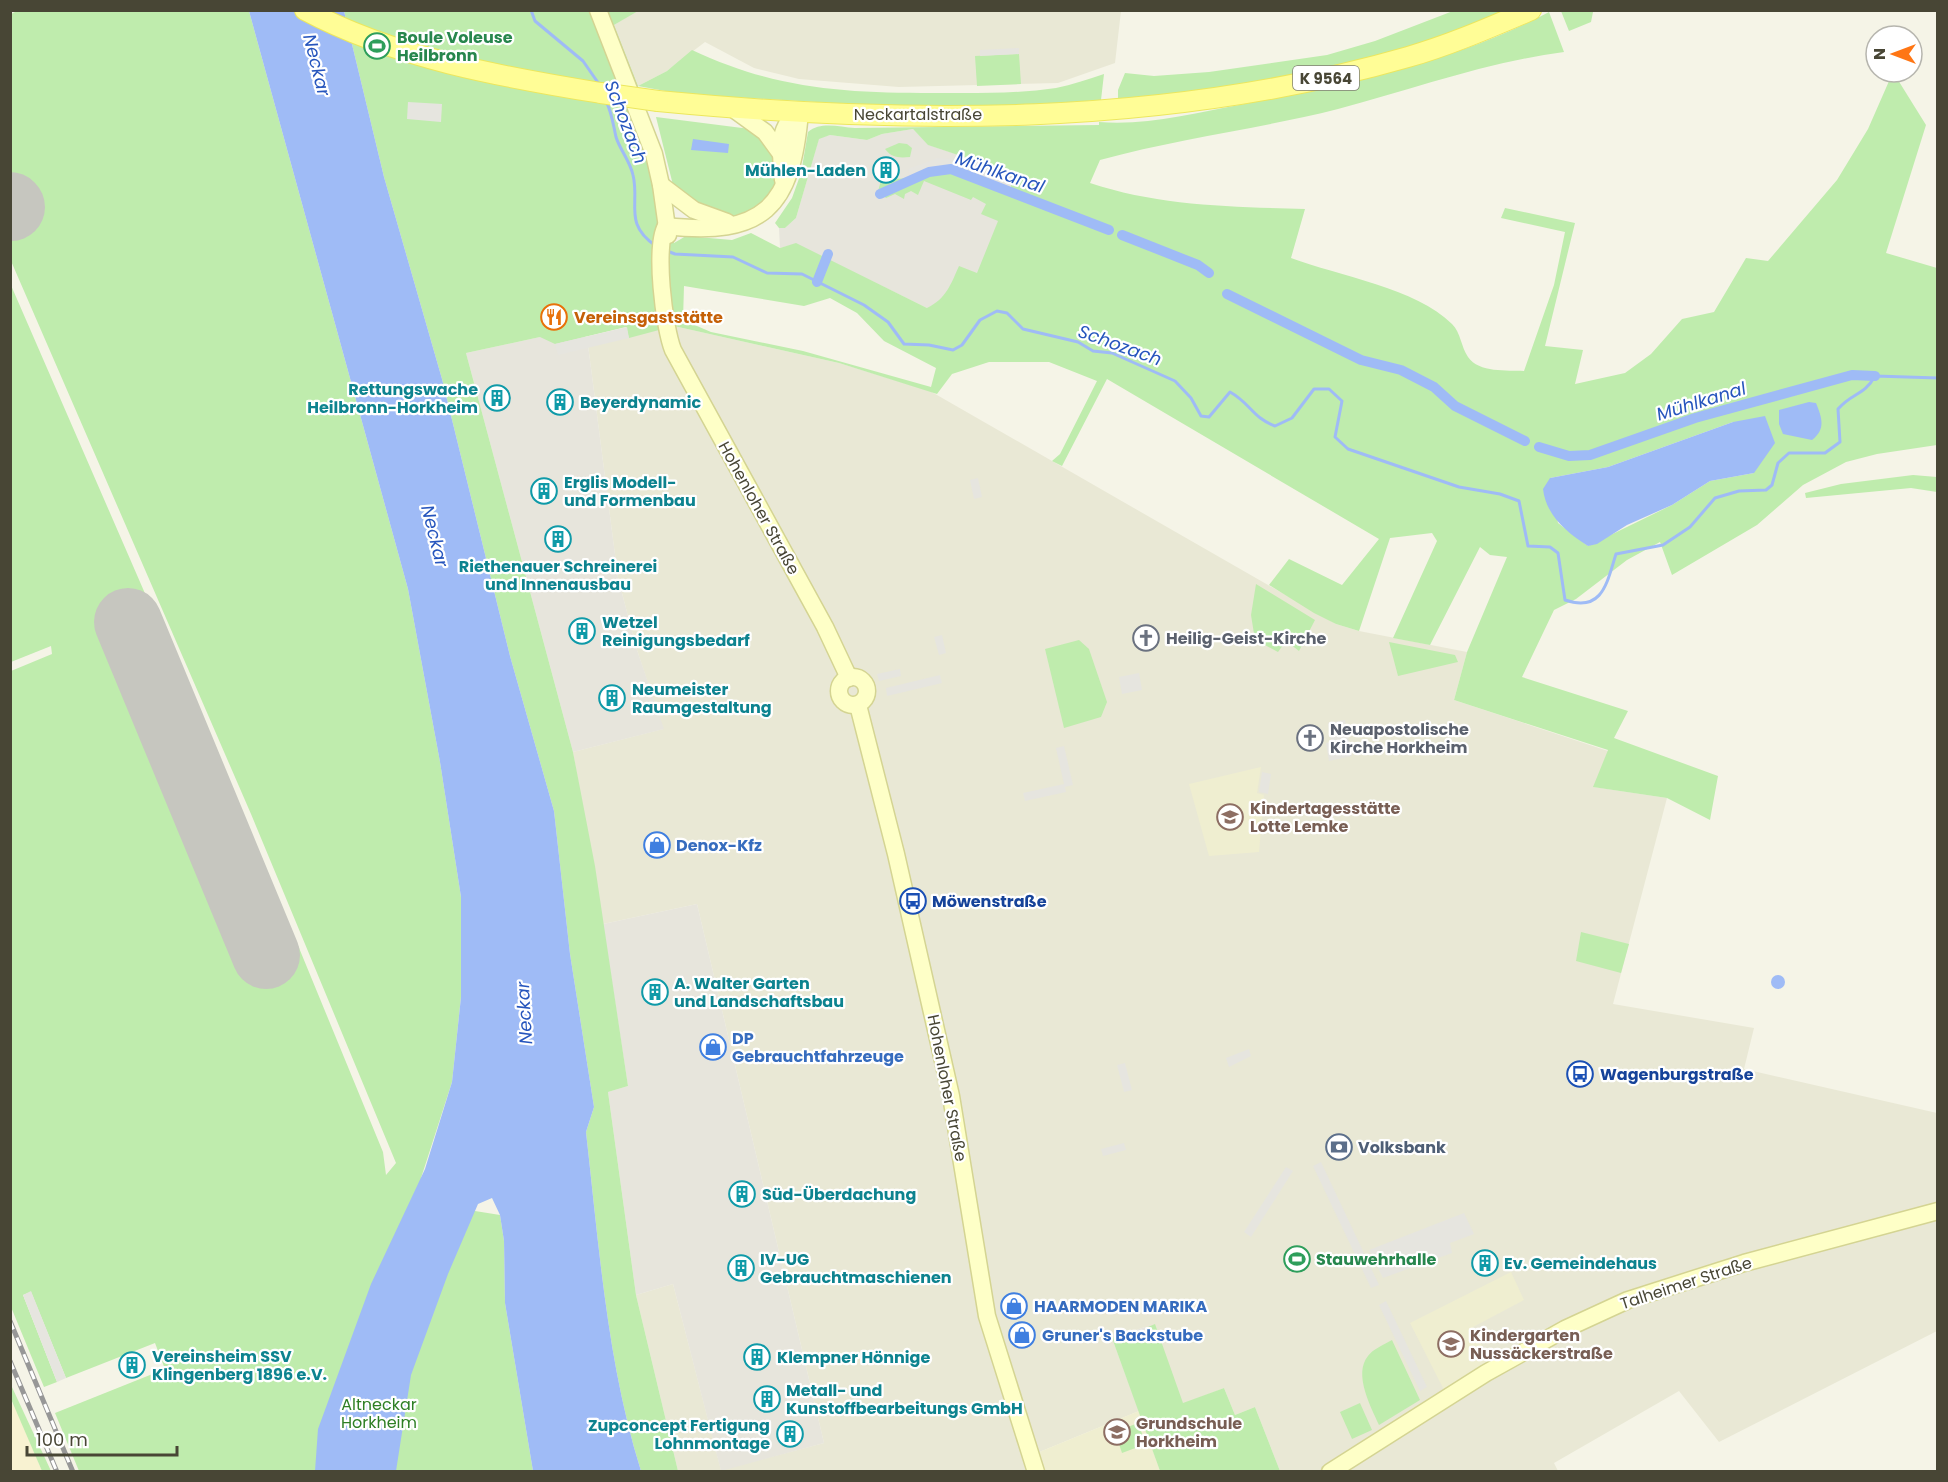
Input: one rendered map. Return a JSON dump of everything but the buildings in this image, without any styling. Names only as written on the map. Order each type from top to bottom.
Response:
[{"type":"main road","name":"Neckartalstraße","points":[[305,10],[377,40],[437,59],[578,89],[658,101],[732,108],[900,115],[1042,114],[1174,104],[1239,95],[1335,76],[1411,56],[1531,10]]},
{"type":"street","name":"Hohenloher Straße","points":[[598,10],[643,126],[662,186],[665,230],[664,283],[669,337],[680,365],[825,627],[849,678],[843,682],[840,695],[847,704],[858,705],[893,844],[951,1096],[987,1316],[1036,1472]]},
{"type":"street","points":[[732,108],[765,132],[781,154]]},
{"type":"street","points":[[783,184],[781,154],[783,130],[788,121],[800,112]]},
{"type":"street","points":[[665,230],[733,224],[750,221],[762,215],[777,198],[792,163],[800,112]]},
{"type":"street","points":[[662,186],[686,205],[705,216]]},
{"type":"street","points":[[665,230],[679,214],[705,216],[733,224]]},
{"type":"street","name":"Talheimer Straße","points":[[1330,1472],[1486,1373],[1565,1329],[1628,1300],[1744,1263],[1938,1211]]},
{"type":"shaded area","points":[[638,10],[1121,11],[1115,63],[1058,83],[899,87],[799,79],[754,68],[705,42],[667,71],[638,86],[614,25]]},
{"type":"shaded area","points":[[1019,48],[1019,54],[980,56],[980,50]]},
{"type":"shaded area","points":[[408,102],[442,104],[441,122],[407,119]]},
{"type":"shaded area","points":[[913,129],[929,145],[1015,174],[967,309],[927,308],[796,244],[780,248],[779,228],[785,228],[796,218],[819,138],[830,135],[867,140],[882,134]]},
{"type":"shaded area","points":[[938,158],[951,159],[1012,182],[1010,189],[951,167],[928,170],[910,178],[908,169]]},
{"type":"shaded area","points":[[674,326],[839,363],[930,391],[1336,624],[1359,631],[1467,652],[1454,700],[1608,751],[1594,787],[1667,798],[1613,1004],[1754,1028],[1744,1069],[1937,1113],[1937,1331],[1719,1442],[1679,1391],[1554,1463],[1558,1471],[1280,1471],[1255,1407],[1235,1415],[1224,1388],[1183,1404],[1151,1333],[1148,1335],[1145,1327],[1112,1338],[1139,1411],[1037,1453],[1043,1471],[678,1471],[636,1295],[673,1284],[721,1470],[824,1443],[697,904],[603,924],[573,752],[663,729],[637,650],[618,578],[587,337]]},
{"type":"shaded area","points":[[627,327],[629,338],[558,355],[555,344]]},
{"type":"shaded area","points":[[540,337],[587,337],[618,578],[637,650],[664,729],[573,752],[466,353]]},
{"type":"shaded area","points":[[978,478],[982,497],[974,499],[970,480]]},
{"type":"shaded area","points":[[942,635],[946,653],[939,655],[934,637]]},
{"type":"shaded area","points":[[900,669],[901,676],[879,681],[877,674]]},
{"type":"shaded area","points":[[1139,673],[1142,690],[1122,694],[1119,677]]},
{"type":"shaded area","points":[[940,675],[942,683],[887,696],[886,688]]},
{"type":"shaded area","points":[[1345,720],[1352,756],[1329,761],[1326,743],[1331,742],[1328,723]]},
{"type":"shaded area","points":[[1064,746],[1073,785],[1065,787],[1066,792],[1025,801],[1023,793],[1064,784],[1056,748]]},
{"type":"shaded area","name":"Kindertagesstätte Lotte Lemke","points":[[1261,767],[1257,793],[1264,795],[1259,852],[1209,856],[1189,784]]},
{"type":"shaded area","points":[[1262,772],[1271,774],[1268,794],[1259,792]]},
{"type":"shaded area","points":[[697,904],[824,1443],[721,1471],[673,1284],[636,1295],[608,1092],[628,1086],[603,924]]},
{"type":"shaded area","points":[[1249,1049],[1251,1056],[1229,1067],[1226,1058]]},
{"type":"shaded area","points":[[1125,1063],[1132,1090],[1124,1092],[1117,1065]]},
{"type":"shaded area","points":[[1124,1143],[1126,1150],[1103,1156],[1101,1149]]},
{"type":"shaded area","points":[[1321,1162],[1379,1285],[1371,1288],[1313,1166]]},
{"type":"shaded area","points":[[1286,1167],[1293,1171],[1251,1237],[1244,1232]]},
{"type":"shaded area","points":[[1464,1213],[1474,1234],[1450,1243],[1452,1253],[1383,1278],[1369,1250]]},
{"type":"shaded area","name":"Kindergarten Nussäckerstraße","points":[[1511,1272],[1524,1300],[1473,1327],[1490,1362],[1444,1390],[1410,1323]]},
{"type":"shaded area","points":[[31,1291],[66,1378],[57,1382],[23,1295]]},
{"type":"shaded area","points":[[1386,1301],[1427,1387],[1420,1391],[1379,1305]]},
{"type":"shaded area","points":[[1145,1327],[1148,1335],[1128,1342],[1125,1334]]},
{"type":"shaded area","points":[[10,1399],[20,1417],[42,1471],[11,1471]]},
{"type":"shaded area","name":"Grundschule Horkheim","points":[[1139,1411],[1160,1471],[1043,1471],[1037,1453]]},
{"type":"green space","name":"Altneckar Horkheim","points":[[19,10],[249,11],[408,589],[440,762],[461,897],[461,997],[452,1082],[421,1178],[475,1211],[500,1215],[504,1241],[505,1303],[533,1471],[79,1471],[55,1413],[165,1369],[155,1343],[66,1378],[31,1292],[23,1295],[57,1382],[44,1387],[11,1307],[11,671],[52,654],[51,646],[11,662],[10,283],[297,943],[383,1152],[386,1175],[396,1163],[251,814],[11,261],[11,14]]},
{"type":"green space","points":[[1561,10],[1596,11],[1593,12],[1591,22],[1569,31]]},
{"type":"green space","points":[[344,11],[638,11],[614,25],[638,86],[645,117],[666,178],[674,213],[674,243],[686,236],[732,240],[751,233],[780,248],[796,243],[927,308],[943,296],[959,266],[977,273],[998,221],[981,214],[986,204],[973,197],[971,200],[924,181],[918,195],[911,191],[905,194],[904,199],[895,194],[886,198],[878,191],[882,177],[899,179],[933,169],[950,168],[959,169],[1010,189],[1015,174],[928,145],[913,129],[882,134],[867,140],[830,135],[819,139],[796,218],[785,228],[779,228],[775,223],[792,198],[801,173],[808,132],[819,127],[830,126],[855,128],[1099,125],[1099,122],[1117,123],[1170,118],[1319,89],[1398,70],[1475,45],[1549,12],[1564,52],[1478,69],[1308,116],[1100,160],[1090,183],[1116,191],[1169,201],[1223,206],[1305,209],[1291,258],[1376,284],[1418,301],[1452,324],[1468,357],[1473,362],[1486,368],[1502,370],[1524,371],[1554,285],[1565,232],[1501,218],[1505,208],[1575,223],[1545,346],[1583,350],[1575,384],[1625,373],[1651,354],[1682,319],[1714,312],[1746,258],[1768,261],[1837,180],[1868,129],[1888,84],[1900,84],[1926,125],[1886,253],[1937,268],[1937,445],[1877,454],[1846,462],[1803,485],[1757,525],[1672,575],[1660,542],[1627,560],[1576,599],[1554,610],[1522,677],[1628,711],[1614,738],[1718,776],[1710,820],[1667,798],[1593,787],[1608,750],[1454,700],[1467,652],[1507,557],[1490,555],[1480,547],[1430,645],[1393,638],[1437,541],[1432,533],[1390,538],[1359,631],[1336,624],[1269,585],[1289,559],[1342,585],[1379,539],[1107,379],[1062,466],[1052,461],[1060,454],[1097,381],[1049,362],[989,362],[952,374],[937,394],[839,363],[674,326],[629,338],[626,327],[555,344],[540,337],[466,353],[573,752],[595,866],[628,1086],[608,1092],[636,1295],[678,1471],[641,1471],[629,1430],[612,1346],[600,1261],[586,1132],[594,1107],[570,954],[554,811],[510,656],[442,379],[384,177]],"holes":[[[684,286],[804,306],[830,298],[857,313],[884,341],[936,368],[931,387],[803,351],[711,332],[683,320]],[[1733,422],[1754,473],[1710,481],[1672,505],[1588,546],[1558,523],[1550,478],[1608,467]]]},
{"type":"green space","points":[[1453,11],[1515,11],[1428,43],[1301,77],[1118,101],[1118,90],[1125,73],[1154,76],[1209,72],[1327,55],[1375,41]]},
{"type":"green space","points":[[692,50],[722,63],[781,81],[869,92],[994,93],[1041,90],[1062,87],[1104,74],[1101,100],[998,107],[882,106],[682,94],[638,86],[667,71]]},
{"type":"green space","points":[[1019,54],[1021,84],[977,86],[975,56]]},
{"type":"green space","points":[[656,117],[750,129],[765,138],[777,157],[776,188],[760,210],[730,218],[675,193]]},
{"type":"green space","points":[[899,143],[907,144],[912,148],[910,157],[896,157],[885,149]]},
{"type":"green space","points":[[1913,475],[1937,477],[1937,492],[1911,488],[1806,498],[1805,493],[1841,484]]},
{"type":"green space","points":[[1256,584],[1315,620],[1299,651],[1286,641],[1278,652],[1255,640],[1251,615]]},
{"type":"green space","points":[[1079,640],[1089,649],[1107,702],[1101,717],[1064,728],[1045,649]]},
{"type":"green space","points":[[1389,642],[1455,655],[1458,662],[1398,676]]},
{"type":"green space","points":[[1581,932],[1629,944],[1621,973],[1576,961]]},
{"type":"green space","points":[[1155,1324],[1183,1403],[1224,1388],[1235,1415],[1255,1407],[1280,1471],[1160,1471],[1112,1338],[1121,1335],[1124,1343],[1150,1333],[1148,1327]]},
{"type":"green space","points":[[1392,1340],[1420,1400],[1379,1425],[1368,1400],[1362,1372],[1370,1353]]},
{"type":"green space","points":[[11,1385],[51,1471],[42,1471],[11,1399]]},
{"type":"green space","points":[[1360,1403],[1372,1430],[1352,1439],[1340,1412]]},
{"type":"green space","points":[[1138,1423],[1146,1444],[1122,1453],[1115,1432]]},
{"type":"water","name":"Neckar","points":[[249,11],[344,11],[384,177],[442,379],[510,656],[554,811],[570,954],[594,1107],[586,1132],[600,1261],[620,1388],[641,1471],[533,1471],[505,1303],[504,1241],[500,1215],[492,1198],[478,1204],[448,1274],[411,1375],[396,1471],[315,1471],[318,1429],[371,1284],[425,1169],[452,1082],[461,997],[461,897],[440,762],[408,589]]},
{"type":"water","points":[[693,139],[729,144],[728,153],[691,150]]},
{"type":"water","points":[[1809,402],[1816,403],[1821,418],[1821,427],[1816,436],[1812,440],[1783,434],[1779,424],[1779,410]]},
{"type":"water","points":[[1765,416],[1775,443],[1754,473],[1710,481],[1672,505],[1627,525],[1597,544],[1588,546],[1572,535],[1558,522],[1548,507],[1543,489],[1550,478],[1608,467],[1733,422]]},
{"type":"water","points":[[1775,975],[1781,975],[1785,982],[1781,989],[1775,989],[1771,985],[1771,979]]},
{"type":"waterway","name":"Schozach","points":[[531,10],[535,21],[583,61],[599,84]]},
{"type":"waterway","name":"Schozach","points":[[606,101],[616,137],[633,175],[635,213],[639,230],[656,246]]},
{"type":"waterway","name":"Mühlkanal","points":[[880,194],[929,172],[951,169],[1109,230]]},
{"type":"waterway","name":"Mühlkanal","points":[[1122,235],[1198,265],[1209,273]]},
{"type":"waterway","name":"Schozach","points":[[667,251],[675,254],[733,257],[767,273],[802,274],[864,305],[888,322],[904,344],[929,345],[953,350],[962,345],[980,320],[997,311],[1007,313],[1023,329],[1078,342],[1093,351],[1112,353],[1175,381],[1191,398],[1201,416],[1209,417],[1230,392],[1262,419],[1275,426],[1292,418],[1314,389],[1329,389],[1342,401],[1335,437],[1348,449],[1459,487],[1500,494],[1519,501],[1528,546],[1550,547],[1558,553],[1565,600],[1578,603],[1595,599],[1601,592],[1610,575],[1616,554],[1663,545],[1690,527],[1715,498],[1739,491],[1766,490],[1772,485],[1778,463],[1789,453],[1825,453],[1840,442],[1838,409],[1867,387],[1875,376],[1938,378]]},
{"type":"waterway","name":"Mühlkanal","points":[[817,282],[828,254]]},
{"type":"waterway","name":"Mühlkanal","points":[[1227,294],[1361,360],[1401,370],[1434,387],[1455,406],[1525,441]]},
{"type":"waterway","name":"Mühlkanal","points":[[1539,447],[1569,456],[1590,455],[1695,418],[1852,375],[1875,376]]},
{"type":"runway","points":[[128,622],[266,955]]},
{"type":"railway","points":[[10,1321],[73,1472]]},
{"type":"railway","points":[[10,1361],[57,1472]]},
{"type":"place","name":"Boule Voleuse Heilbronn","points":[[377,46]]},
{"type":"place","name":"Mühlen-Laden","points":[[886,170]]},
{"type":"place","name":"Vereinsgaststätte","points":[[554,317]]},
{"type":"place","name":"Rettungswache Heilbronn-Horkheim","points":[[497,398]]},
{"type":"place","name":"Beyerdynamic","points":[[560,402]]},
{"type":"place","name":"Erglis Modell- und Formenbau","points":[[544,491]]},
{"type":"place","name":"Riethenauer Schreinerei und Innenausbau","points":[[558,539]]},
{"type":"place","name":"Wetzel Reinigungsbedarf","points":[[582,631]]},
{"type":"place","name":"Heilig-Geist-Kirche","points":[[1146,638]]},
{"type":"place","name":"Neumeister Raumgestaltung","points":[[612,698]]},
{"type":"place","name":"Neuapostolische Kirche Horkheim","points":[[1310,738]]},
{"type":"place","name":"Kindertagesstätte Lotte Lemke","points":[[1230,817]]},
{"type":"place","name":"Denox-Kfz","points":[[657,845]]},
{"type":"place","name":"Möwenstraße","points":[[913,901]]},
{"type":"place","name":"A. Walter Garten und Landschaftsbau","points":[[655,992]]},
{"type":"place","name":"DP Gebrauchtfahrzeuge","points":[[713,1047]]},
{"type":"place","name":"Wagenburgstraße","points":[[1580,1074]]},
{"type":"place","name":"Volksbank","points":[[1339,1147]]},
{"type":"place","name":"Süd-Überdachung","points":[[742,1194]]},
{"type":"place","name":"Stauwehrhalle","points":[[1297,1259]]},
{"type":"place","name":"Ev. Gemeindehaus","points":[[1485,1263]]},
{"type":"place","name":"IV-UG Gebrauchtmaschienen","points":[[741,1268]]},
{"type":"place","name":"HAARMODEN MARIKA","points":[[1014,1306]]},
{"type":"place","name":"Gruner's Backstube","points":[[1022,1335]]},
{"type":"place","name":"Kindergarten Nussäckerstraße","points":[[1451,1344]]},
{"type":"place","name":"Klempner Hönnige","points":[[757,1357]]},
{"type":"place","name":"Vereinsheim SSV Klingenberg 1896 e.V.","points":[[132,1365]]},
{"type":"place","name":"Metall- und Kunstoffbearbeitungs GmbH","points":[[767,1399]]},
{"type":"place","name":"Grundschule Horkheim","points":[[1117,1432]]},
{"type":"place","name":"Zupconcept Fertigung Lohnmontage","points":[[790,1434]]}]
